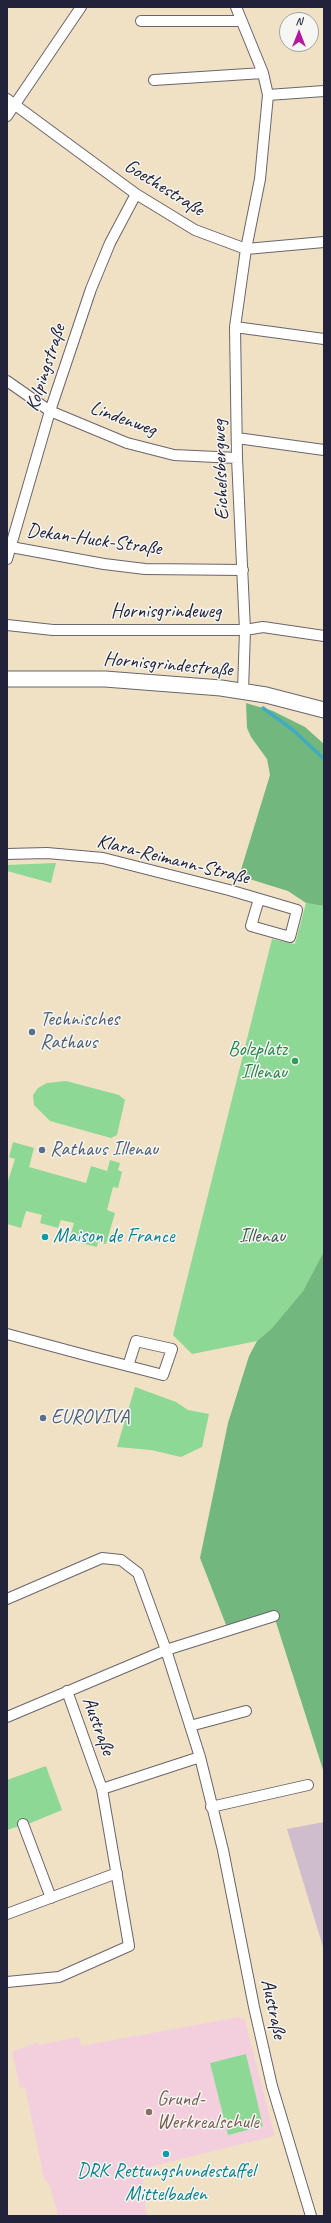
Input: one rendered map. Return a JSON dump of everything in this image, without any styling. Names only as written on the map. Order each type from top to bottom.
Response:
[{"type":"main road","name":"Hornisgrindestraße","points":[[7,679],[105,679],[243,691],[294,701],[324,710]]},
{"type":"street","points":[[7,116],[16,105],[81,7]]},
{"type":"street","name":"Eichelsbergweg","points":[[236,7],[263,73],[268,95],[260,179],[246,249],[235,327],[237,458],[245,630],[243,691]]},
{"type":"street","points":[[141,21],[241,21]]},
{"type":"street","points":[[154,80],[263,73]]},
{"type":"street","points":[[268,95],[324,91]]},
{"type":"street","name":"Goethestraße","points":[[7,98],[136,194],[195,230],[246,249],[324,242]]},
{"type":"street","name":"Kolpingstraße","points":[[7,559],[50,411],[91,289],[110,243],[136,194]]},
{"type":"street","points":[[235,327],[324,339]]},
{"type":"street","name":"Lindenweg","points":[[7,381],[50,411],[127,443],[174,455],[237,458]]},
{"type":"street","points":[[237,438],[324,450]]},
{"type":"street","name":"Dekan-Huck-Straße","points":[[11,547],[104,564],[145,569],[243,570]]},
{"type":"street","name":"Hornisgrindeweg","points":[[7,625],[53,630],[245,630],[263,627],[324,636]]},
{"type":"street","name":"Klara-Reimann-Straße","points":[[7,854],[47,854],[103,858],[185,878],[259,899],[297,910],[290,937],[251,926],[259,899]]},
{"type":"street","points":[[7,1334],[128,1366]]},
{"type":"street","points":[[7,1599],[102,1558],[121,1560],[138,1573],[166,1650]]},
{"type":"street","name":"Austraße","points":[[7,1717],[166,1650],[274,1616]]},
{"type":"street","name":"Austraße","points":[[166,1650],[200,1757],[211,1807],[223,1850],[254,2007],[272,2086],[311,2216]]},
{"type":"street","name":"Austraße","points":[[7,1982],[59,1976],[129,1946],[102,1789],[67,1691]]},
{"type":"street","points":[[190,1726],[246,1710]]},
{"type":"street","points":[[102,1789],[200,1757]]},
{"type":"street","points":[[211,1807],[308,1785]]},
{"type":"street","points":[[23,1824],[51,1898]]},
{"type":"street","points":[[7,1914],[117,1873]]},
{"type":"shaded area","points":[[324,1822],[324,1950],[287,1829]]},
{"type":"shaded area","name":"Grund- Werkrealschule","points":[[239,2017],[245,2020],[275,2136],[153,2166],[142,2178],[147,2216],[58,2216],[50,2185],[44,2179],[25,2087],[20,2088],[12,2052],[37,2042],[40,2045],[77,2037],[80,2039],[81,2046]]},
{"type":"green space","points":[[246,703],[273,711],[305,727],[324,744],[324,906],[306,903],[288,891],[243,877],[240,873],[270,775],[267,759],[251,737],[247,728]]},
{"type":"green space","points":[[56,863],[51,883],[7,871],[7,865]]},
{"type":"green space","name":"Illenau","points":[[306,903],[324,906],[324,1251],[303,1291],[272,1328],[257,1341],[192,1354],[173,1335],[272,939],[295,944]]},
{"type":"green space","points":[[66,1081],[119,1095],[125,1100],[117,1135],[111,1138],[50,1121],[34,1105],[33,1095],[38,1088],[47,1083]]},
{"type":"green space","points":[[13,1142],[34,1148],[29,1167],[86,1183],[91,1166],[107,1171],[110,1160],[120,1163],[118,1170],[122,1172],[118,1188],[113,1187],[107,1210],[115,1213],[106,1244],[98,1242],[97,1247],[69,1240],[74,1223],[61,1220],[58,1228],[40,1223],[42,1215],[26,1211],[21,1228],[7,1224],[7,1184],[15,1159],[9,1157]]},
{"type":"green space","points":[[324,1251],[324,1773],[274,1616],[228,1630],[200,1558],[228,1423],[249,1356],[257,1341],[272,1328],[303,1291]]},
{"type":"green space","points":[[135,1387],[176,1402],[188,1410],[209,1414],[202,1447],[181,1457],[151,1450],[117,1447]]},
{"type":"green space","points":[[46,1766],[62,1810],[28,1824],[26,1818],[18,1820],[20,1826],[7,1830],[7,1780]]},
{"type":"green space","points":[[246,2054],[263,2126],[228,2135],[210,2063]]},
{"type":"waterway","points":[[263,708],[293,730],[324,759]]},
{"type":"place","name":"Technisches Rathaus","points":[[32,1032]]},
{"type":"place","name":"Bolzplatz Illenau","points":[[295,1061]]},
{"type":"place","name":"Rathaus Illenau","points":[[42,1150]]},
{"type":"place","name":"Maison de France","points":[[45,1237]]},
{"type":"place","name":"EUROVIVA","points":[[43,1418]]},
{"type":"place","name":"Grund- Werkrealschule","points":[[149,2112]]},
{"type":"place","name":"DRK Rettungshundestaffel Mittelbaden","points":[[166,2154]]}]
